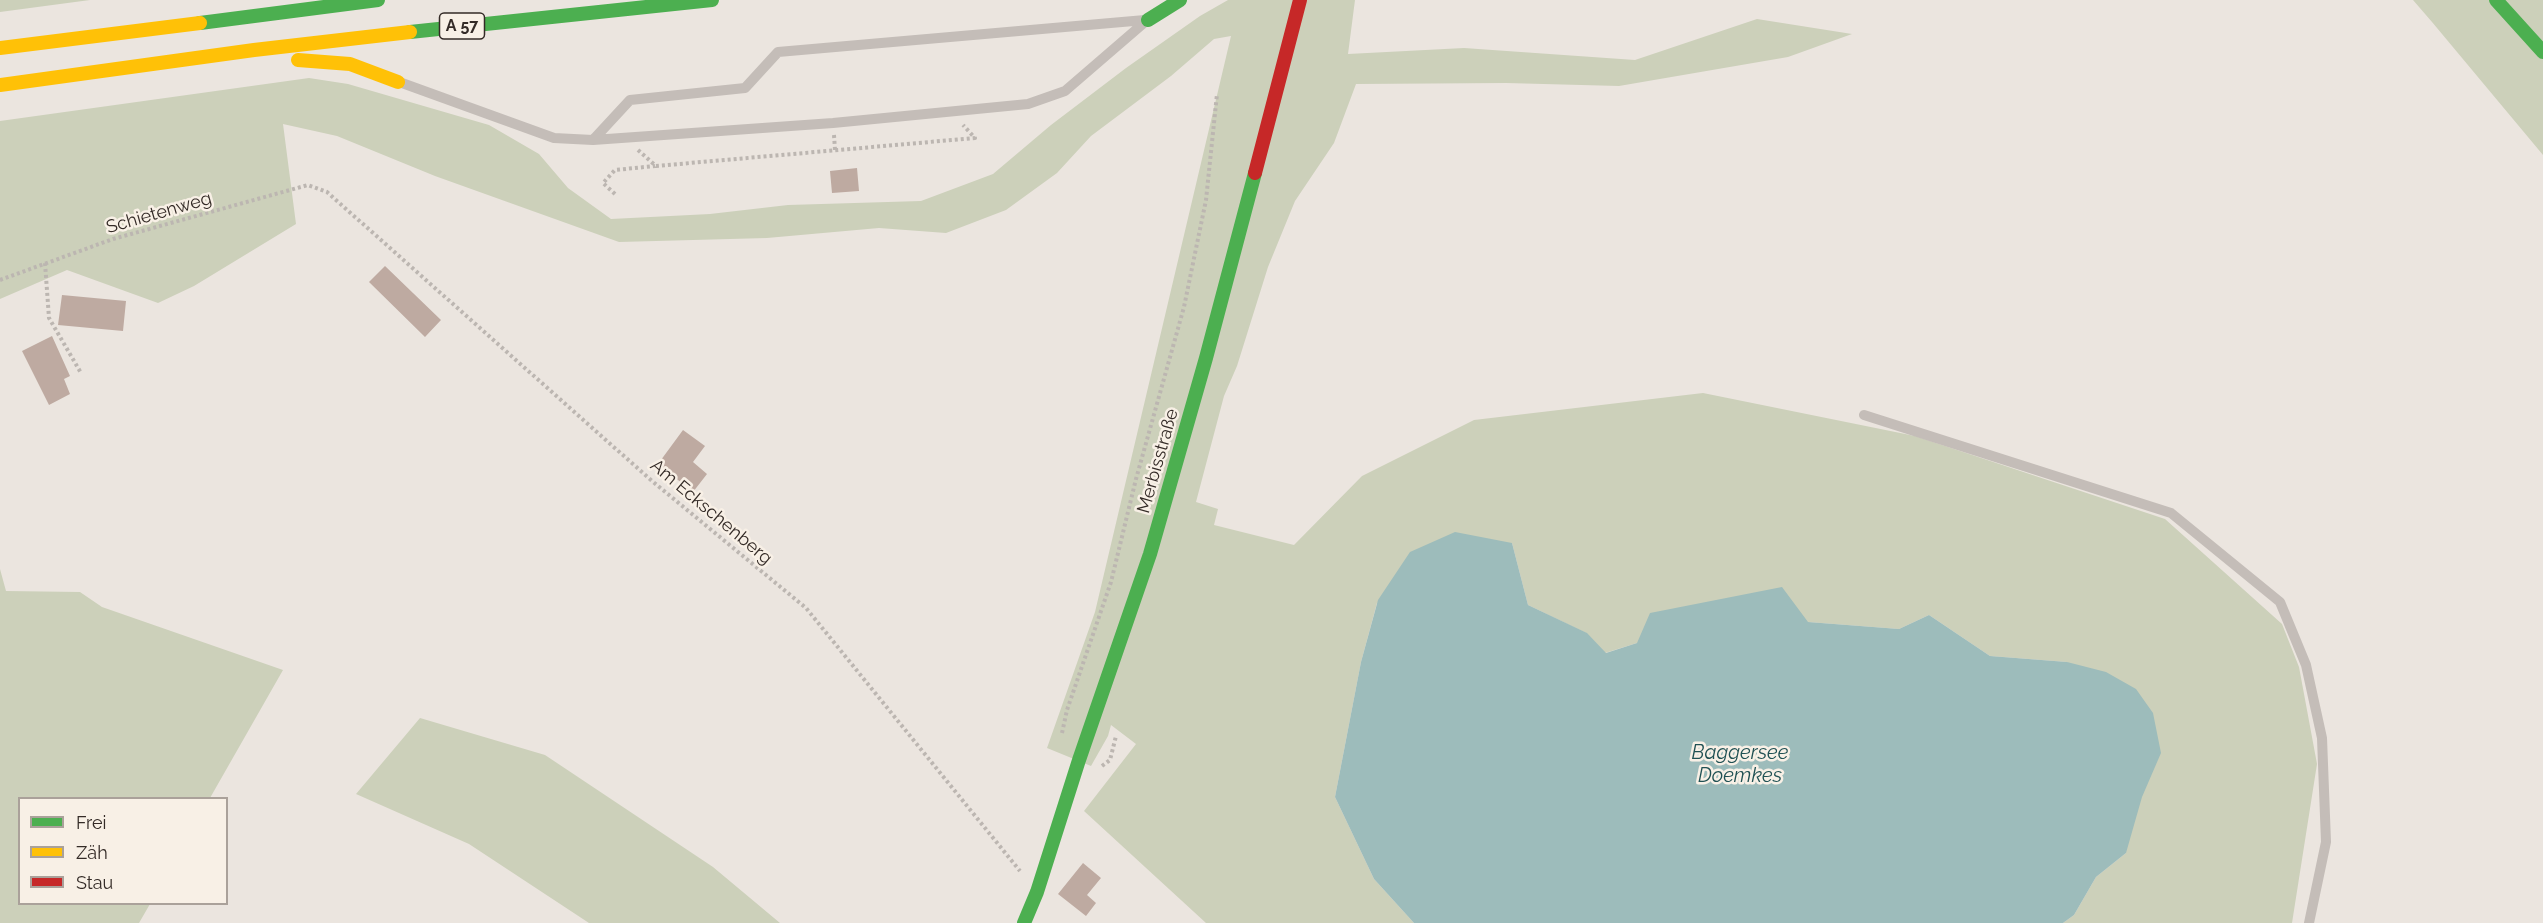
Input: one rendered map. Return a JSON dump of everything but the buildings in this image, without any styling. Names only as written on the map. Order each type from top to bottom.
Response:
[{"type":"main road","points":[[0,48],[378,0]]},
{"type":"main road","name":"A 57","points":[[0,86],[212,57],[516,20],[712,0]]},
{"type":"main road","points":[[1148,20],[1180,0]]},
{"type":"main road","points":[[2496,0],[2543,52]]},
{"type":"main road","name":"Merbisstraße","points":[[1024,923],[1037,892],[1072,781],[1150,554],[1206,358],[1300,1]]},
{"type":"main road","points":[[212,57],[350,64],[398,81]]},
{"type":"lane","points":[[398,81],[554,138],[593,140],[833,123],[1028,104],[1065,91],[1148,20]]},
{"type":"lane","points":[[593,140],[630,100],[745,88],[778,52],[1148,20]]},
{"type":"lane","points":[[1864,415],[2171,513],[2280,602],[2306,665],[2322,738],[2326,842],[2309,923]]},
{"type":"path","points":[[1060,740],[1067,710],[1111,582],[1136,478],[1184,307],[1206,200],[1217,94]]},
{"type":"path","points":[[615,194],[603,183],[615,170],[975,138],[951,111]]},
{"type":"path","points":[[624,137],[656,166]]},
{"type":"path","name":"Schietenweg","points":[[0,280],[113,239],[308,185],[327,192]]},
{"type":"path","name":"Am Eckschenberg","points":[[327,192],[652,482],[806,608],[1037,892]]},
{"type":"path","points":[[45,263],[50,318],[81,373]]},
{"type":"path","points":[[1072,781],[1088,775],[1110,760],[1116,736]]},
{"type":"green space","points":[[0,0],[90,0],[0,12]]},
{"type":"green space","points":[[1228,0],[1355,0],[1348,54],[1464,48],[1635,60],[1757,19],[1852,34],[1788,57],[1619,86],[1506,83],[1356,84],[1334,143],[1295,201],[1268,267],[1237,366],[1224,396],[1196,502],[1218,509],[1214,525],[1294,545],[1362,476],[1474,420],[1703,393],[1915,436],[2165,519],[2282,624],[2299,667],[2317,764],[2292,923],[2063,923],[2074,915],[2096,877],[2126,853],[2067,662],[1990,656],[1929,615],[1899,629],[1808,622],[1637,643],[1605,653],[1586,633],[1528,605],[1512,543],[1377,603],[1361,662],[1335,797],[1374,879],[1414,923],[1206,923],[1084,811],[1136,744],[1111,725],[1108,736],[1091,766],[1047,748],[1095,612],[1231,36],[1214,39],[1171,76],[1091,136],[1057,173],[1006,210],[946,233],[879,228],[767,238],[619,242],[435,176],[337,136],[283,124],[296,224],[194,286],[158,303],[67,270],[0,299],[0,121],[309,78],[348,84],[489,125],[539,154],[568,188],[611,219],[710,214],[788,205],[921,201],[993,174],[1051,125],[1126,68],[1200,16]]},
{"type":"green space","points":[[2413,0],[2543,0],[2543,155],[2432,22]]},
{"type":"green space","points":[[0,569],[6,591],[80,592],[102,607],[283,670],[211,797],[18,797],[18,905],[149,905],[139,923],[0,923]]},
{"type":"green space","points":[[420,718],[545,755],[713,867],[780,923],[589,923],[469,844],[356,794]]},
{"type":"water","name":"Baggersee Doemkes","points":[[1455,532],[1512,543],[1528,605],[1587,633],[1606,653],[1637,643],[1650,613],[1782,587],[1808,622],[1899,629],[1929,615],[1990,656],[2067,662],[2106,672],[2136,689],[2153,713],[2161,753],[2142,797],[2126,853],[2096,877],[2074,915],[2063,923],[1414,923],[1374,879],[1335,797],[1361,662],[1378,600],[1410,552]]},
{"type":"traffic: fast","points":[[200,23],[378,0]]},
{"type":"traffic: fast","points":[[410,32],[712,0]]},
{"type":"traffic: fast","points":[[1148,20],[1180,0]]},
{"type":"traffic: fast","points":[[2496,0],[2543,52]]},
{"type":"traffic: fast","points":[[1024,923],[1037,892],[1079,760],[1150,554],[1206,358],[1255,173]]},
{"type":"traffic: slow","points":[[0,48],[200,23]]},
{"type":"traffic: slow","points":[[0,85],[254,50],[410,32]]},
{"type":"traffic: slow","points":[[298,60],[350,64],[398,82]]},
{"type":"traffic: jam","points":[[1255,173],[1300,0]]}]
